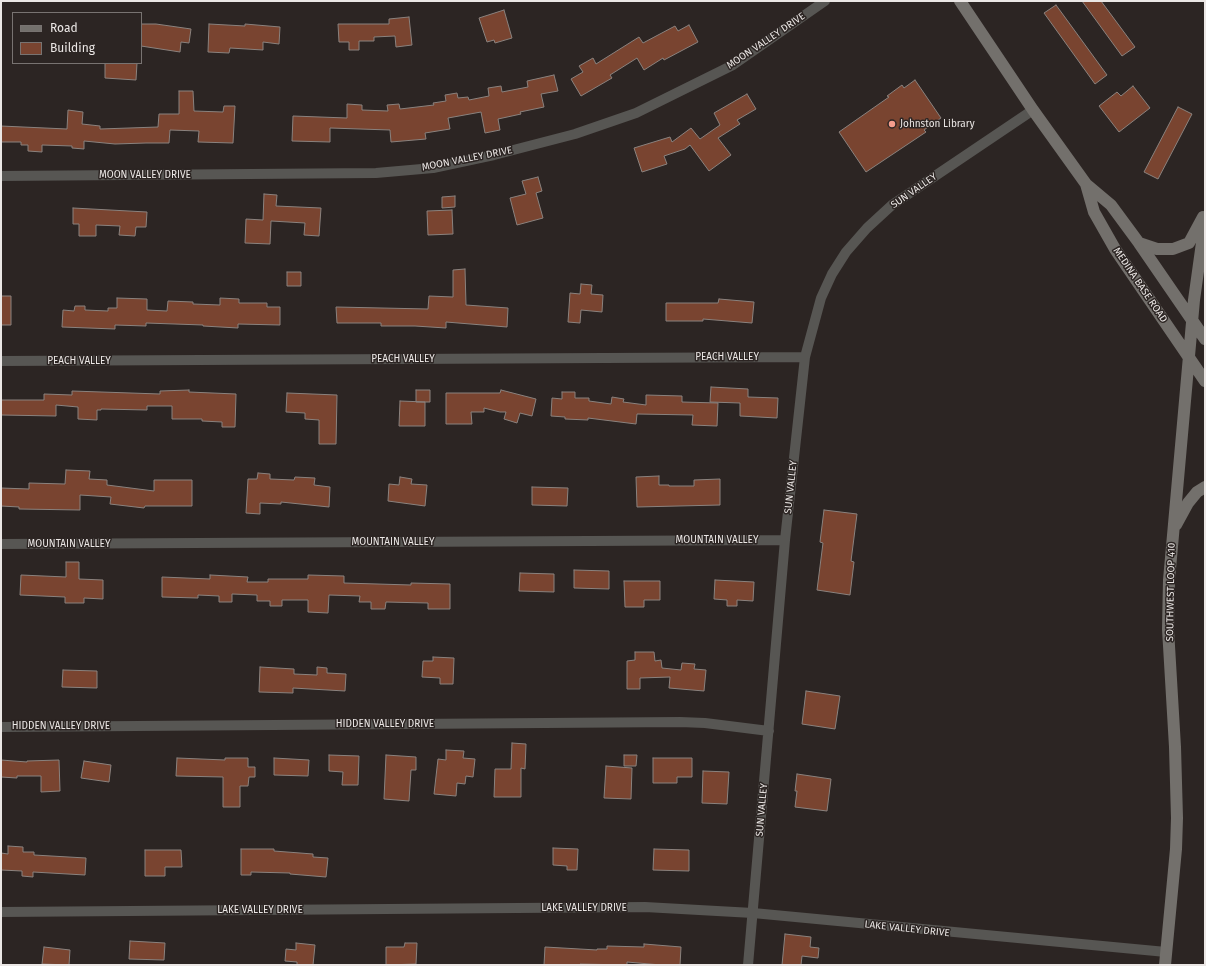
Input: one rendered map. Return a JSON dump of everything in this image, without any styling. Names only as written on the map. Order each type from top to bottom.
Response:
[{"type":"main road","name":"MEDINA BASE ROAD","points":[[960,1],[1033,110],[1086,184],[1111,205],[1205,339]]},
{"type":"main road","name":"MEDINA BASE ROAD","points":[[1086,184],[1094,212],[1116,249],[1205,381]]},
{"type":"main road","points":[[1139,243],[1157,249],[1173,249],[1189,243],[1205,213]]},
{"type":"main road","name":"SOUTHWEST LOOP 410","points":[[1165,965],[1177,826],[1168,618],[1169,580],[1192,320],[1205,221]]},
{"type":"main road","points":[[1172,536],[1180,515],[1188,503],[1197,492],[1205,487]]},
{"type":"street","name":"MOON VALLEY DRIVE","points":[[1,176],[376,173],[433,168],[494,155],[574,134],[636,113],[733,65],[825,1]]},
{"type":"street","name":"SUN VALLEY","points":[[748,965],[785,540],[805,357],[821,298],[832,274],[846,252],[867,228],[892,205],[1033,110]]},
{"type":"street","name":"PEACH VALLEY","points":[[1,361],[805,357]]},
{"type":"street","name":"MOUNTAIN VALLEY","points":[[1,544],[785,540]]},
{"type":"street","name":"HIDDEN VALLEY DRIVE","points":[[1,727],[680,722],[705,723],[768,731]]},
{"type":"street","name":"LAKE VALLEY DRIVE","points":[[1,912],[645,908],[753,913],[1166,952]]},
{"type":"building","points":[[1082,1],[1101,1],[1135,47],[1122,56]]},
{"type":"building","points":[[1056,5],[1107,75],[1095,84],[1044,13]]},
{"type":"building","points":[[504,10],[512,38],[495,43],[494,40],[487,42],[479,18]]},
{"type":"building","points":[[409,17],[412,45],[396,47],[395,36],[374,37],[374,41],[359,41],[359,50],[349,50],[349,42],[339,42],[338,24],[389,24],[389,19]]},
{"type":"building","points":[[142,24],[156,24],[191,29],[189,43],[181,42],[180,52],[142,46]]},
{"type":"building","points":[[209,24],[245,26],[245,24],[280,27],[279,44],[263,42],[263,50],[230,48],[229,53],[208,52]]},
{"type":"building","points":[[689,25],[698,42],[664,60],[663,58],[644,70],[637,58],[610,75],[612,78],[581,96],[571,79],[583,72],[579,66],[593,58],[596,64],[639,37],[643,43],[675,26],[678,31]]},
{"type":"building","points":[[105,64],[137,64],[136,80],[105,78]]},
{"type":"building","points":[[554,75],[558,91],[541,94],[544,107],[520,112],[521,114],[498,119],[500,130],[485,133],[481,112],[448,118],[450,129],[425,133],[426,139],[391,142],[390,130],[330,128],[330,142],[292,141],[293,116],[347,118],[347,104],[362,105],[362,110],[388,111],[387,105],[399,104],[400,109],[434,105],[433,103],[446,101],[445,95],[457,93],[458,98],[468,97],[469,100],[489,96],[488,88],[501,86],[502,92],[528,87],[527,81]]},
{"type":"building","name":"Johnston Library","points":[[915,80],[941,118],[924,130],[926,132],[866,172],[839,132],[889,97],[887,96],[902,85],[904,88]]},
{"type":"building","points":[[1133,86],[1150,108],[1119,132],[1099,106],[1117,92],[1121,96]]},
{"type":"building","points":[[179,91],[193,91],[194,111],[223,112],[224,106],[235,106],[233,143],[198,142],[199,131],[170,130],[169,143],[115,144],[84,141],[84,149],[72,148],[72,146],[42,145],[42,152],[28,151],[28,145],[21,145],[21,142],[1,142],[1,126],[67,129],[68,110],[83,112],[82,124],[100,126],[100,129],[158,127],[159,114],[179,114]]},
{"type":"building","points":[[747,94],[756,109],[737,120],[740,124],[718,138],[731,155],[709,171],[690,145],[685,149],[664,156],[667,164],[642,172],[634,148],[670,137],[672,142],[691,128],[700,139],[720,125],[714,113]]},
{"type":"building","points":[[1178,107],[1192,114],[1158,179],[1144,172]]},
{"type":"building","points":[[538,177],[542,191],[536,193],[543,218],[517,225],[510,198],[526,194],[522,181]]},
{"type":"building","points":[[264,194],[277,195],[276,206],[321,208],[319,236],[304,235],[305,223],[271,221],[270,244],[245,243],[246,219],[263,220]]},
{"type":"building","points":[[455,196],[455,207],[442,208],[442,197]]},
{"type":"building","points":[[73,208],[147,212],[146,227],[136,227],[135,236],[119,235],[120,226],[96,225],[96,236],[79,236],[79,224],[73,224]]},
{"type":"building","points":[[452,210],[453,234],[428,235],[427,211]]},
{"type":"building","points":[[465,269],[466,305],[508,308],[507,327],[446,322],[446,328],[381,326],[381,323],[337,323],[336,307],[428,309],[429,296],[453,297],[453,270]]},
{"type":"building","points":[[287,272],[301,272],[301,286],[287,286]]},
{"type":"building","points":[[581,284],[592,285],[591,294],[603,295],[602,312],[581,310],[580,323],[568,322],[570,293],[580,294]]},
{"type":"building","points":[[1,296],[11,296],[11,325],[1,325]]},
{"type":"building","points":[[117,298],[147,299],[147,310],[167,311],[168,301],[220,305],[220,298],[239,299],[239,303],[267,303],[267,307],[280,307],[280,325],[238,324],[238,328],[146,323],[146,326],[115,325],[115,329],[62,327],[63,310],[74,311],[75,306],[85,306],[85,310],[108,311],[108,308],[117,308]]},
{"type":"building","points":[[719,299],[754,302],[752,323],[703,319],[703,321],[666,321],[666,303],[718,303]]},
{"type":"building","points":[[711,387],[748,389],[748,397],[778,398],[777,418],[740,416],[740,403],[710,402]]},
{"type":"building","points":[[189,390],[189,392],[236,394],[235,427],[222,427],[222,422],[202,421],[202,419],[172,419],[172,406],[147,406],[147,410],[101,409],[97,410],[97,420],[78,419],[78,407],[56,405],[56,416],[1,415],[1,400],[44,400],[44,394],[72,395],[72,391],[160,394],[160,391]]},
{"type":"building","points":[[416,390],[430,390],[430,402],[416,402]]},
{"type":"building","points":[[501,390],[536,399],[532,416],[520,413],[517,423],[504,419],[506,412],[484,408],[484,412],[471,412],[472,424],[446,424],[446,393],[500,393]]},
{"type":"building","points":[[562,392],[575,392],[575,398],[589,398],[589,401],[611,404],[612,397],[624,399],[623,402],[646,405],[646,395],[682,396],[682,402],[718,403],[717,426],[692,425],[693,415],[637,414],[636,424],[588,418],[588,420],[565,419],[565,417],[551,416],[552,398],[562,399]]},
{"type":"building","points":[[287,393],[337,395],[336,444],[319,444],[319,420],[305,419],[305,413],[286,412]]},
{"type":"building","points":[[400,401],[425,402],[425,426],[399,426]]},
{"type":"building","points":[[66,470],[90,471],[89,479],[107,480],[107,485],[154,491],[154,480],[192,480],[192,506],[145,506],[144,508],[110,504],[111,497],[80,495],[80,510],[19,509],[19,507],[1,506],[1,488],[29,489],[29,483],[65,484]]},
{"type":"building","points":[[258,473],[270,474],[270,479],[294,480],[295,477],[315,478],[314,485],[330,487],[329,507],[281,502],[281,504],[260,503],[260,514],[246,513],[248,479],[257,479]]},
{"type":"building","points":[[659,476],[659,485],[669,486],[694,486],[694,480],[720,479],[720,505],[637,507],[636,477]]},
{"type":"building","points":[[400,477],[412,479],[411,484],[427,485],[425,506],[388,501],[389,484],[399,485]]},
{"type":"building","points":[[532,487],[568,488],[567,506],[532,505]]},
{"type":"building","points":[[824,510],[857,514],[851,561],[854,562],[850,595],[817,590],[823,543],[820,542]]},
{"type":"building","points":[[66,562],[79,562],[79,579],[103,580],[103,599],[84,598],[84,603],[65,603],[65,597],[20,595],[21,575],[66,577]]},
{"type":"building","points":[[574,570],[609,571],[609,589],[574,588]]},
{"type":"building","points":[[520,573],[554,574],[554,592],[519,591]]},
{"type":"building","points":[[210,575],[248,577],[247,582],[268,582],[268,579],[308,579],[308,575],[344,576],[344,583],[411,585],[411,583],[450,584],[450,609],[428,609],[428,603],[386,602],[385,609],[371,609],[371,602],[359,602],[360,596],[329,595],[328,613],[308,612],[308,600],[282,600],[282,606],[270,606],[270,601],[257,601],[257,595],[232,594],[232,602],[219,602],[219,596],[198,595],[198,598],[162,597],[162,577],[210,579]]},
{"type":"building","points":[[715,580],[754,582],[753,601],[737,600],[737,606],[727,606],[727,600],[714,599]]},
{"type":"building","points":[[624,581],[660,581],[660,600],[644,600],[644,607],[625,607]]},
{"type":"building","points":[[635,652],[654,652],[655,661],[661,660],[662,668],[681,670],[682,663],[695,664],[694,669],[706,670],[704,691],[669,688],[670,677],[640,678],[640,689],[627,689],[627,661],[635,660]]},
{"type":"building","points":[[433,657],[454,658],[453,684],[440,684],[440,678],[422,677],[423,661],[433,661]]},
{"type":"building","points":[[260,667],[294,669],[294,674],[317,675],[317,667],[327,668],[327,673],[346,674],[345,691],[293,688],[293,693],[259,692]]},
{"type":"building","points":[[63,670],[97,671],[97,688],[62,687]]},
{"type":"building","points":[[806,691],[840,696],[835,729],[802,724]]},
{"type":"building","points":[[512,743],[526,744],[525,769],[521,768],[521,797],[494,797],[495,769],[511,769]]},
{"type":"building","points":[[446,750],[464,751],[463,758],[475,759],[473,777],[466,776],[465,784],[457,783],[456,796],[434,794],[438,759],[446,760]]},
{"type":"building","points":[[329,755],[359,756],[358,785],[342,785],[343,772],[329,771]]},
{"type":"building","points":[[386,755],[416,757],[416,770],[411,770],[409,801],[384,799]]},
{"type":"building","points":[[624,755],[637,755],[636,766],[624,766]]},
{"type":"building","points":[[177,758],[225,760],[225,758],[248,758],[248,767],[255,767],[255,777],[249,777],[248,786],[240,786],[240,807],[223,807],[223,777],[176,776]]},
{"type":"building","points":[[274,758],[309,760],[308,776],[274,775]]},
{"type":"building","points":[[653,758],[692,758],[692,777],[677,777],[677,783],[653,783]]},
{"type":"building","points":[[1,760],[27,762],[59,760],[60,791],[41,792],[41,776],[17,776],[17,778],[1,777]]},
{"type":"building","points":[[84,761],[111,765],[109,782],[81,778]]},
{"type":"building","points":[[606,766],[632,768],[631,799],[604,798]]},
{"type":"building","points":[[703,771],[729,772],[727,804],[702,803]]},
{"type":"building","points":[[797,774],[831,779],[827,811],[795,807]]},
{"type":"building","points":[[8,846],[23,847],[23,852],[34,852],[34,855],[86,858],[85,875],[33,872],[33,877],[22,876],[22,871],[1,870],[1,853],[8,854]]},
{"type":"building","points":[[553,848],[578,849],[577,870],[567,870],[567,866],[553,865]]},
{"type":"building","points":[[241,849],[274,849],[274,851],[313,854],[313,857],[328,858],[326,877],[290,873],[251,872],[251,875],[241,875]]},
{"type":"building","points":[[654,849],[689,850],[689,871],[653,870]]},
{"type":"building","points":[[145,850],[181,850],[182,867],[165,867],[165,876],[145,876]]},
{"type":"building","points":[[785,934],[811,937],[810,947],[819,948],[818,958],[802,956],[801,965],[782,965]]},
{"type":"building","points":[[130,941],[165,943],[164,960],[129,959]]},
{"type":"building","points":[[296,943],[315,945],[313,965],[297,965],[297,962],[285,961],[286,949],[296,950]]},
{"type":"building","points":[[405,943],[417,943],[416,964],[386,965],[386,947],[404,947]]},
{"type":"building","points":[[644,944],[681,947],[680,965],[627,962],[627,965],[544,965],[545,947],[597,950],[607,949],[607,946],[644,947]]},
{"type":"building","points":[[44,947],[70,950],[69,965],[42,964]]},
{"type":"place","name":"Johnston Library","points":[[892,124]]}]
